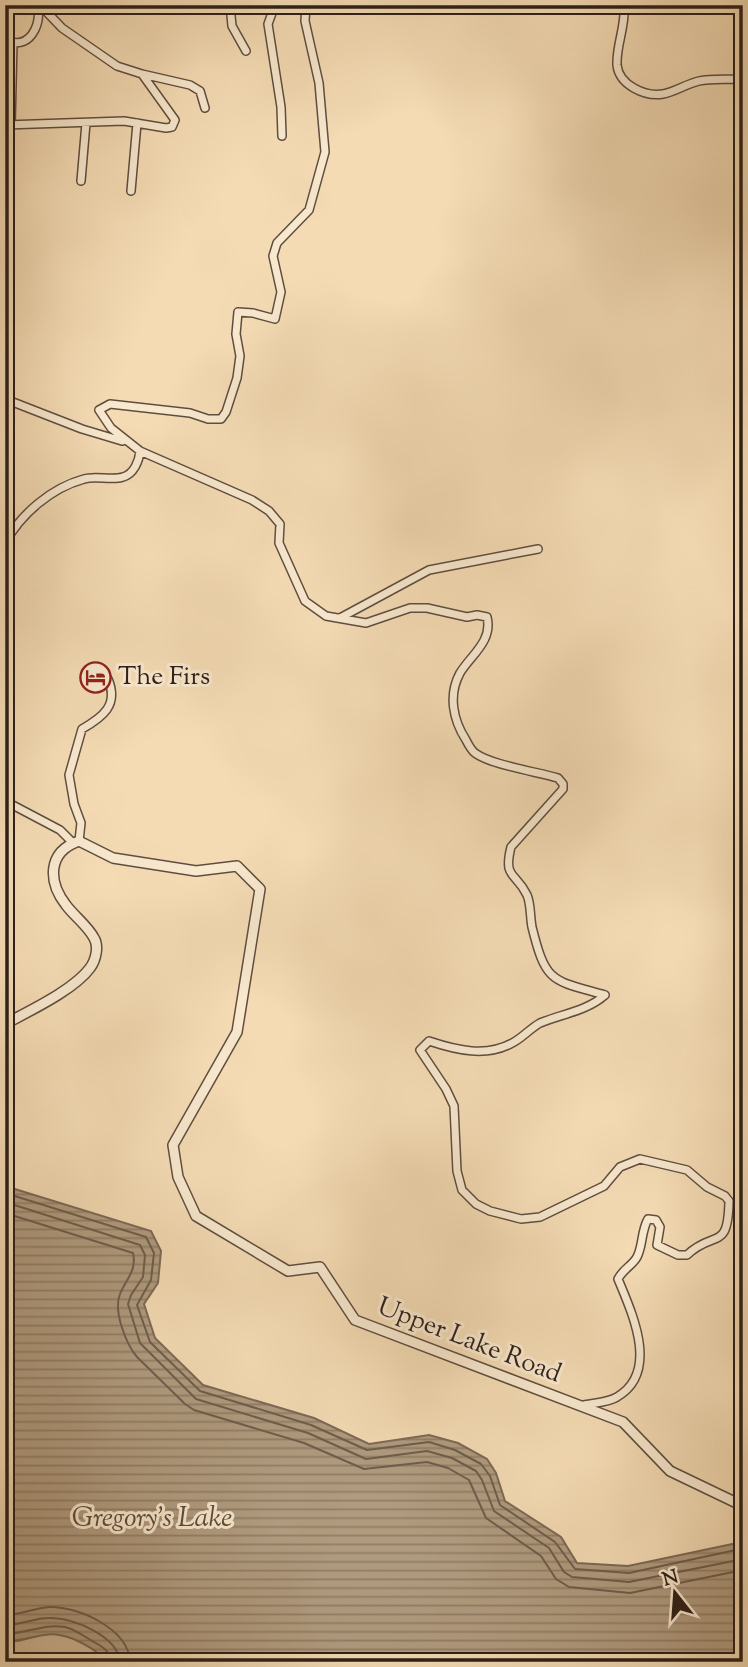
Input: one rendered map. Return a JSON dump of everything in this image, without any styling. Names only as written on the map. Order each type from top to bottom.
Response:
[{"type":"street","points":[[39,5],[40,18],[35,32],[25,41],[9,42],[8,125],[124,121],[172,127],[175,120],[142,74]]},
{"type":"street","points":[[39,5],[62,29],[117,66],[190,85],[200,91],[205,107]]},
{"type":"street","points":[[230,5],[232,26],[246,51]]},
{"type":"street","points":[[275,5],[268,24],[281,107],[282,136]]},
{"type":"street","points":[[306,5],[305,21],[319,83],[324,152],[309,210],[277,243],[273,256],[281,292],[275,319],[238,312],[236,334],[240,356],[237,378],[226,412],[221,419],[110,404],[99,410],[111,428],[140,451],[252,500],[269,511],[280,524],[279,543],[305,601],[326,616],[366,623],[410,608],[427,608],[467,617],[487,617],[489,625],[481,648],[460,674],[453,711],[456,725],[474,752],[489,759],[558,778],[564,784],[563,789],[511,847],[509,873],[527,895],[543,965],[551,977],[565,984],[605,995],[595,1004],[538,1024],[511,1044],[486,1051],[458,1050],[429,1041],[420,1049],[454,1106],[457,1171],[463,1190],[476,1204],[490,1211],[520,1219],[540,1217],[604,1186],[620,1167],[640,1159],[687,1170],[729,1201],[729,1218],[725,1232],[719,1239],[697,1245],[687,1255],[678,1255],[657,1245],[660,1227],[656,1220],[648,1219],[637,1258],[623,1269],[618,1279],[634,1318],[641,1363],[638,1374],[629,1387],[616,1398],[580,1406]]},
{"type":"street","points":[[535,5],[545,5]]},
{"type":"street","points":[[624,5],[625,18],[617,61],[618,70],[635,90],[664,94],[695,82],[743,79]]},
{"type":"street","points":[[80,181],[86,123]]},
{"type":"street","points":[[131,191],[137,123]]},
{"type":"street","points":[[5,398],[82,429],[126,442]]},
{"type":"street","points":[[5,543],[22,519],[42,500],[86,478],[123,477],[132,471],[140,451]]},
{"type":"street","points":[[340,618],[429,570],[538,549]]},
{"type":"street","points":[[5,1024],[78,980],[91,967],[97,950],[94,937],[65,904],[52,880],[53,864],[60,853],[76,842],[81,823],[74,804],[69,775],[82,729],[97,721],[111,703],[114,693],[108,679]]},
{"type":"street","points":[[5,801],[60,830],[76,842]]},
{"type":"street","name":"Upper Lake Road","points":[[76,842],[113,858],[141,863],[196,871],[237,866],[260,889],[237,1032],[173,1144],[178,1177],[196,1216],[288,1271],[320,1266],[355,1320],[623,1422],[670,1471],[743,1506]]},
{"type":"shaded area","points":[[49,1633],[80,1641],[106,1662],[5,1662],[5,1641],[18,1641]]},
{"type":"water","name":"Gregory's Lake","points":[[5,1186],[151,1231],[161,1251],[158,1283],[144,1304],[155,1338],[203,1385],[314,1418],[369,1444],[429,1435],[458,1443],[487,1459],[496,1473],[505,1501],[561,1537],[577,1563],[628,1566],[737,1543],[743,1544],[743,1662],[106,1662],[88,1646],[59,1635],[5,1641]]},
{"type":"place","name":"The Firs","points":[[95,677]]}]
